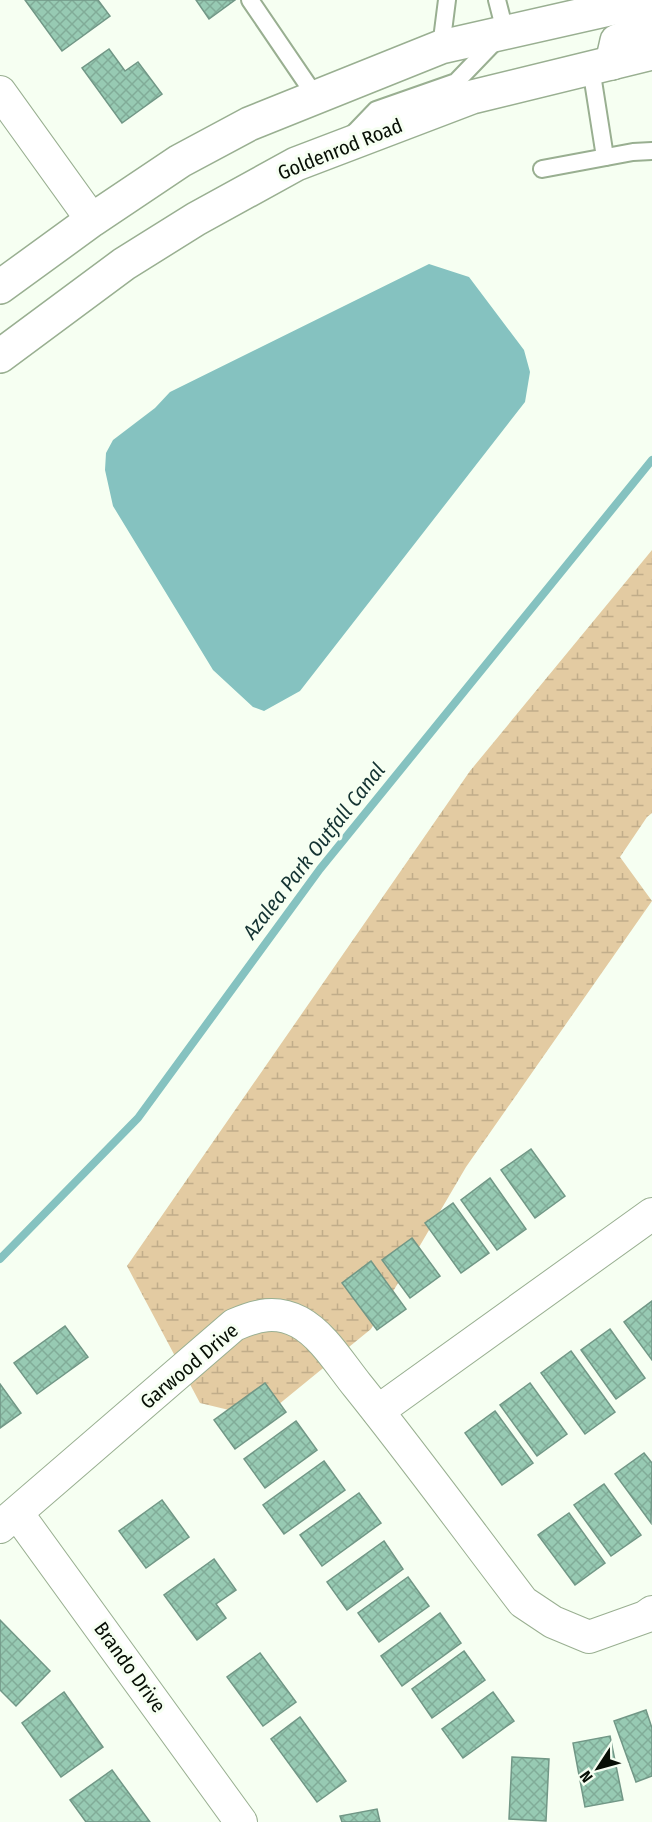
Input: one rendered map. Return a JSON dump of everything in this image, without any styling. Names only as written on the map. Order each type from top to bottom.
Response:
[{"type":"main road","points":[[0,287],[92,220],[180,161],[249,124],[441,47],[650,0]]},
{"type":"main road","points":[[602,66],[617,41],[652,27]]},
{"type":"main road","name":"Goldenrod Road","points":[[0,356],[124,264],[196,219],[296,164],[472,97],[652,54]]},
{"type":"street","points":[[0,92],[92,220]]},
{"type":"street","points":[[378,1410],[652,1214]]},
{"type":"street","name":"Garwood Drive","points":[[9,1520],[234,1325],[256,1316],[276,1314],[299,1322],[317,1335],[378,1410],[523,1602],[553,1622],[589,1637],[645,1617],[652,1612]]},
{"type":"street","name":"Brando Drive","points":[[9,1520],[241,1822]]},
{"type":"lane","points":[[250,0],[316,97]]},
{"type":"lane","points":[[441,47],[447,0]]},
{"type":"lane","points":[[341,147],[376,110],[456,81],[505,31],[496,0]]},
{"type":"lane","points":[[602,66],[605,157]]},
{"type":"lane","points":[[542,169],[652,151]]},
{"type":"green space","points":[[652,550],[652,813],[620,857],[652,901],[466,1167],[371,1329],[262,1418],[200,1403],[127,1266],[470,771]]},
{"type":"water","points":[[429,264],[469,277],[524,350],[530,372],[525,402],[300,691],[264,711],[253,707],[213,670],[113,506],[105,470],[106,453],[113,440],[155,408],[170,392]]},
{"type":"building","points":[[25,0],[98,0],[110,16],[62,51]]},
{"type":"building","points":[[196,0],[235,0],[209,19]]},
{"type":"building","points":[[109,49],[125,71],[138,62],[162,94],[122,123],[82,68]]},
{"type":"building","points":[[531,1149],[565,1196],[535,1218],[501,1170]]},
{"type":"building","points":[[490,1178],[526,1229],[497,1250],[461,1200]]},
{"type":"building","points":[[453,1203],[489,1253],[461,1273],[425,1223]]},
{"type":"building","points":[[412,1238],[440,1276],[410,1298],[382,1260]]},
{"type":"building","points":[[371,1261],[406,1309],[377,1330],[342,1283]]},
{"type":"building","points":[[652,1301],[652,1360],[624,1322]]},
{"type":"building","points":[[65,1326],[88,1357],[37,1394],[14,1363]]},
{"type":"building","points":[[610,1329],[645,1378],[616,1399],[581,1350]]},
{"type":"building","points":[[571,1351],[615,1412],[585,1434],[541,1373]]},
{"type":"building","points":[[265,1383],[286,1412],[235,1449],[214,1420]]},
{"type":"building","points":[[530,1383],[567,1434],[537,1456],[500,1405]]},
{"type":"building","points":[[0,1384],[21,1413],[0,1428]]},
{"type":"building","points":[[495,1411],[533,1463],[502,1485],[465,1433]]},
{"type":"building","points":[[296,1421],[317,1450],[265,1488],[244,1459]]},
{"type":"building","points":[[644,1453],[652,1463],[651,1523],[615,1474]]},
{"type":"building","points":[[324,1461],[345,1490],[284,1534],[263,1505]]},
{"type":"building","points":[[604,1484],[641,1535],[611,1556],[574,1505]]},
{"type":"building","points":[[359,1493],[381,1523],[322,1566],[300,1535]]},
{"type":"building","points":[[162,1500],[189,1537],[146,1568],[119,1531]]},
{"type":"building","points":[[569,1513],[605,1563],[575,1585],[538,1535]]},
{"type":"building","points":[[384,1541],[403,1569],[347,1610],[327,1582]]},
{"type":"building","points":[[214,1559],[236,1590],[216,1604],[226,1618],[197,1640],[164,1595]]},
{"type":"building","points":[[408,1577],[429,1606],[379,1642],[358,1613]]},
{"type":"building","points":[[440,1613],[461,1643],[402,1686],[381,1656]]},
{"type":"building","points":[[0,1620],[50,1671],[16,1706],[0,1690]]},
{"type":"building","points":[[464,1651],[485,1680],[432,1718],[412,1689]]},
{"type":"building","points":[[260,1653],[296,1702],[263,1726],[227,1677]]},
{"type":"building","points":[[64,1692],[103,1747],[61,1777],[22,1723]]},
{"type":"building","points":[[493,1692],[514,1721],[463,1758],[442,1729]]},
{"type":"building","points":[[646,1710],[652,1728],[652,1776],[636,1782],[614,1721]]},
{"type":"building","points":[[300,1717],[346,1781],[317,1802],[271,1739]]},
{"type":"building","points":[[610,1736],[623,1800],[585,1807],[573,1743]]},
{"type":"building","points":[[512,1757],[549,1759],[546,1821],[509,1819]]},
{"type":"building","points":[[112,1770],[150,1822],[86,1822],[70,1800]]},
{"type":"building","points":[[377,1809],[380,1822],[342,1822],[340,1816]]},
{"type":"waterway","name":"Azalea Park Outfall Canal","points":[[0,1259],[138,1118],[320,869],[652,460]]}]
